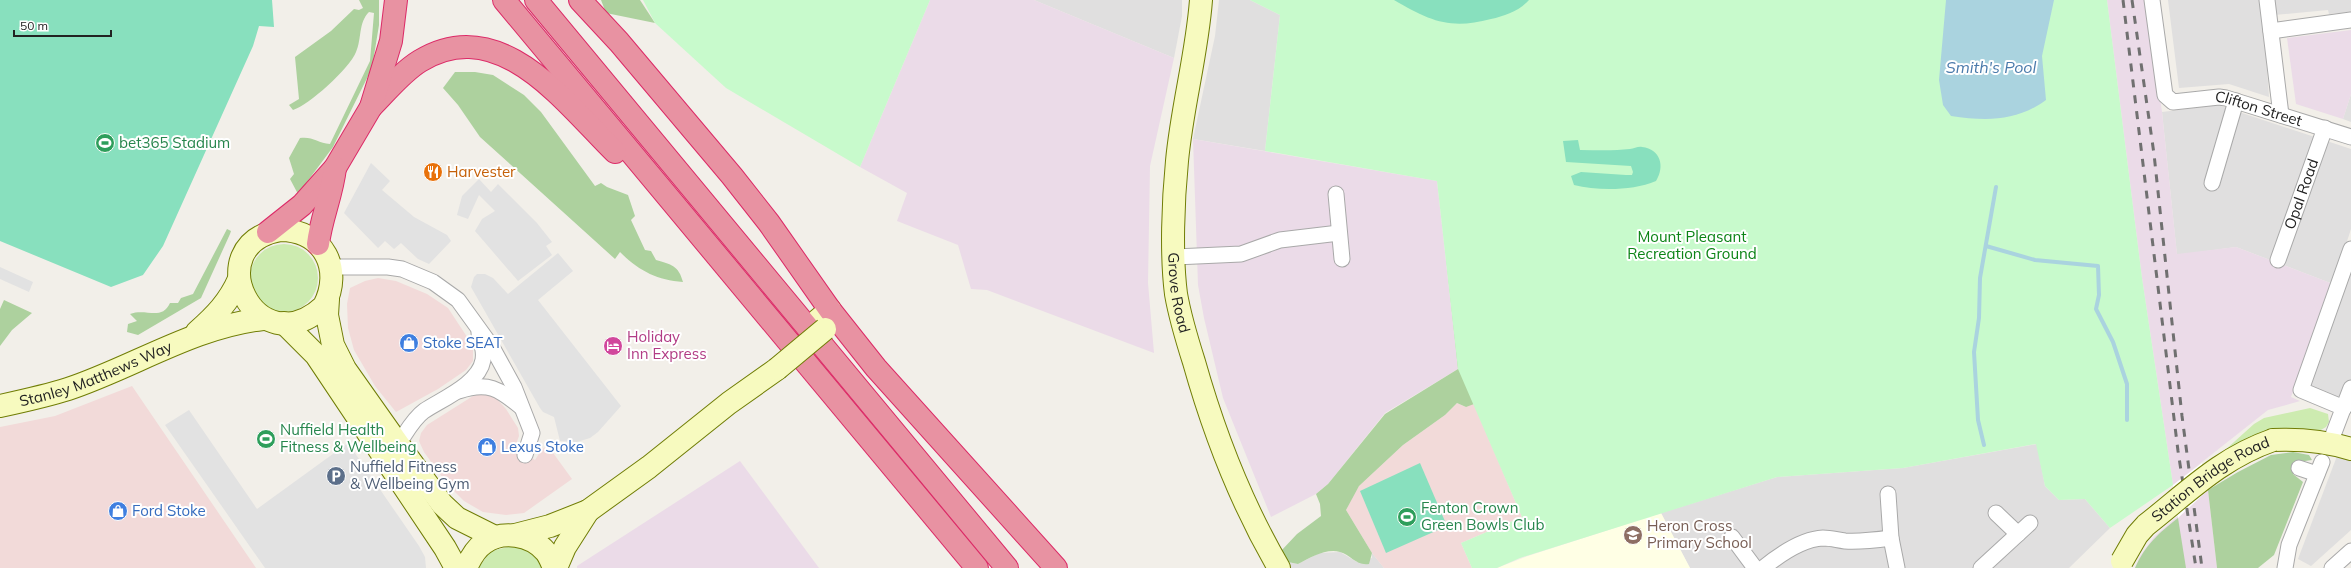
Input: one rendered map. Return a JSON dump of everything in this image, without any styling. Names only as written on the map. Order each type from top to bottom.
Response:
[{"type":"highway","points":[[268,232],[302,205],[335,168],[371,107],[392,41],[396,0]]},
{"type":"highway","points":[[504,0],[977,568]]},
{"type":"highway","points":[[536,0],[1007,568]]},
{"type":"highway","points":[[580,0],[615,37],[732,176],[769,223],[827,319],[876,368],[1056,568]]},
{"type":"highway","points":[[371,107],[406,72],[432,55],[460,48],[475,47],[505,54],[532,70],[653,193],[702,238]]},
{"type":"highway","points":[[318,244],[322,220],[333,187],[335,168]]},
{"type":"main road","name":"Grove Road","points":[[1201,0],[1199,31],[1176,162],[1176,294],[1201,389],[1236,483],[1263,541],[1279,568]]},
{"type":"main road","points":[[328,299],[319,311],[306,319],[284,323],[263,319],[247,302],[239,279],[241,260],[244,253],[251,245],[268,232],[295,231],[312,238],[318,244],[329,260],[331,267],[327,315],[333,345],[345,369],[398,444],[442,504],[457,518],[505,536],[531,540],[546,551],[555,568]]},
{"type":"main road","name":"Stanley Matthews Way","points":[[190,338],[220,312],[232,297],[239,279]]},
{"type":"main road","name":"Stanley Matthews Way","points":[[0,406],[69,389],[190,338],[240,322],[263,319]]},
{"type":"main road","points":[[466,568],[474,552],[484,543],[505,536],[550,526],[588,511],[649,467],[729,403],[827,319]]},
{"type":"main road","points":[[284,323],[316,355],[445,548],[456,568]]},
{"type":"main road","name":"Station Bridge Road","points":[[2121,564],[2137,535],[2146,524],[2212,472],[2250,448],[2272,440],[2296,439],[2323,459],[2351,449]]},
{"type":"main road","points":[[555,568],[565,547],[588,511]]},
{"type":"street","name":"Clifton Street","points":[[2152,0],[2166,95],[2173,102],[2219,97],[2351,137]]},
{"type":"street","points":[[2267,0],[2281,115]]},
{"type":"street","points":[[2271,31],[2351,20]]},
{"type":"street","points":[[2212,183],[2236,101]]},
{"type":"street","name":"Opal Road","points":[[2278,260],[2324,128]]},
{"type":"street","points":[[1336,194],[1342,258]]},
{"type":"street","points":[[1175,257],[1241,254],[1280,240],[1339,233]]},
{"type":"street","points":[[2344,408],[2301,390],[2351,249]]},
{"type":"street","points":[[331,267],[388,267],[415,274],[433,282],[458,300],[492,347],[514,387],[532,434],[525,455]]},
{"type":"street","points":[[458,392],[481,367],[484,351],[478,328]]},
{"type":"street","points":[[398,444],[419,415],[458,392],[481,386],[494,388],[521,407]]},
{"type":"street","points":[[2285,568],[2289,544],[2351,388]]},
{"type":"street","points":[[2299,468],[2323,459]]},
{"type":"street","points":[[1888,494],[1891,538],[1897,568]]},
{"type":"street","points":[[1996,512],[2018,534]]},
{"type":"street","points":[[1982,568],[2030,523]]},
{"type":"street","points":[[1732,537],[1756,568]]},
{"type":"street","points":[[1763,568],[1799,545],[1815,539],[1834,538],[1844,541],[1872,541],[1891,538]]},
{"type":"street","points":[[2332,568],[2351,551]]},
{"type":"shaded area","points":[[930,0],[1034,0],[1174,58],[1150,166],[1148,283],[1154,353],[987,290],[971,289],[958,245],[897,221],[907,193],[860,167]]},
{"type":"shaded area","points":[[1034,0],[1182,0],[1182,16],[1174,58]]},
{"type":"shaded area","points":[[1219,0],[1250,0],[1280,15],[1265,151],[1193,139],[1215,36]]},
{"type":"shaded area","points":[[2107,0],[2146,0],[2162,112],[2177,254],[2236,247],[2333,284],[2291,397],[2300,401],[2268,410],[2173,485],[2142,278]]},
{"type":"shaded area","points":[[2168,0],[2351,0],[2351,12],[2329,14],[2328,10],[2263,16],[2269,97],[2229,84],[2179,88]]},
{"type":"shaded area","points":[[2351,30],[2351,94],[2343,119],[2296,104],[2287,38]]},
{"type":"shaded area","points":[[2351,94],[2351,122],[2343,119]]},
{"type":"shaded area","points":[[2218,105],[2351,149],[2351,229],[2333,284],[2236,247],[2177,255],[2162,112]]},
{"type":"shaded area","points":[[1193,139],[1437,181],[1458,369],[1385,413],[1328,484],[1316,494],[1271,517],[1223,398],[1204,318],[1198,285]]},
{"type":"shaded area","points":[[371,163],[390,181],[382,190],[414,217],[447,235],[451,241],[429,264],[418,259],[401,243],[394,249],[385,241],[378,248],[344,213]]},
{"type":"shaded area","points":[[479,179],[491,192],[498,184],[537,223],[552,242],[546,246],[552,255],[518,281],[475,231],[482,219],[495,211],[479,195],[468,219],[457,215],[462,196]]},
{"type":"shaded area","name":"Holiday Inn Express","points":[[558,253],[573,271],[538,300],[621,406],[598,432],[590,438],[577,442],[560,441],[554,417],[543,412],[540,408],[471,287],[474,277],[477,274],[485,274],[493,278],[508,294]]},
{"type":"shaded area","points":[[2351,263],[2351,403],[2309,385]]},
{"type":"shaded area","points":[[0,267],[33,282],[29,292],[0,279]]},
{"type":"shaded area","points":[[378,278],[396,281],[427,294],[448,308],[473,346],[473,361],[466,370],[438,389],[396,412],[375,386],[354,350],[348,328],[347,304],[350,288],[365,281]]},
{"type":"shaded area","points":[[132,386],[256,568],[0,568],[0,427],[55,416]]},
{"type":"shaded area","points":[[1467,388],[1522,517],[1461,543],[1472,568],[1384,568],[1372,553],[1346,510],[1359,486],[1403,445],[1445,415],[1457,403],[1466,407]]},
{"type":"shaded area","points":[[481,394],[495,397],[506,409],[518,428],[519,436],[515,447],[535,460],[542,449],[548,446],[572,479],[524,513],[506,515],[483,512],[464,501],[447,484],[424,452],[419,441],[421,433],[427,425],[473,396]]},
{"type":"shaded area","name":"Nuffield Fitness & Wellbeing Gym","points":[[189,410],[257,509],[348,443],[419,546],[425,557],[426,568],[265,568],[165,425]]},
{"type":"shaded area","points":[[2037,444],[2045,486],[2059,500],[2085,499],[2110,528],[2069,568],[1690,568],[1661,513],[1777,477],[1903,468]]},
{"type":"shaded area","points":[[2337,456],[2351,461],[2351,530],[2311,566],[2298,559]]},
{"type":"shaded area","points":[[740,461],[819,568],[577,568],[577,566]]},
{"type":"shaded area","points":[[2208,490],[2217,568],[2135,568],[2140,556],[2154,537]]},
{"type":"shaded area","name":"Heron Cross Primary School","points":[[1661,513],[1690,568],[1497,568],[1528,556]]},
{"type":"shaded area","points":[[1340,552],[1357,562],[1372,558],[1372,553],[1384,568],[1287,568],[1283,561],[1298,564],[1319,553]]},
{"type":"green space","name":"bet365 Stadium","points":[[0,0],[272,0],[274,27],[259,26],[253,46],[163,246],[143,275],[111,287],[0,241]]},
{"type":"green space","points":[[359,0],[379,0],[379,25],[372,68],[333,147],[298,194],[290,179],[294,174],[289,158],[300,138],[308,138],[330,144],[370,61],[374,13],[369,12],[363,21],[358,47],[346,67],[328,86],[308,102],[293,110],[289,105],[299,99],[295,57],[331,31],[354,9],[359,10],[363,8]]},
{"type":"green space","points":[[601,0],[640,0],[655,23],[606,13]]},
{"type":"green space","points":[[643,0],[930,0],[860,167],[726,88],[655,23]]},
{"type":"green space","name":"Mount Pleasant Recreation Ground","points":[[1250,0],[2107,0],[2142,278],[2173,485],[2110,528],[2085,499],[2059,500],[2045,486],[2036,444],[1903,468],[1777,477],[1520,558],[1497,568],[1472,568],[1461,543],[1522,517],[1458,369],[1437,181],[1265,151],[1280,15]]},
{"type":"green space","points":[[1394,0],[1529,0],[1521,7],[1507,15],[1464,24],[1441,22]]},
{"type":"green space","points":[[455,72],[475,72],[493,75],[524,95],[541,112],[595,186],[601,183],[607,187],[628,195],[635,216],[631,220],[645,250],[651,251],[656,260],[674,266],[679,272],[683,282],[657,277],[641,269],[620,252],[615,259],[480,137],[458,105],[443,88]]},
{"type":"green space","points":[[1578,140],[1580,150],[1617,150],[1640,147],[1648,148],[1657,155],[1660,160],[1661,165],[1659,176],[1656,181],[1636,187],[1604,189],[1574,185],[1571,176],[1581,172],[1632,175],[1633,172],[1631,166],[1566,162],[1563,141]]},
{"type":"green space","points":[[227,229],[231,231],[230,234],[201,298],[138,335],[127,332],[128,324],[137,321],[130,314],[142,312],[158,313],[167,308],[170,303],[178,303],[181,298],[193,294]]},
{"type":"green space","points":[[277,244],[291,244],[303,250],[312,259],[318,271],[316,291],[308,302],[297,310],[291,312],[277,312],[271,310],[260,302],[252,291],[250,285],[250,271],[252,265],[260,254],[271,246]]},
{"type":"green space","points":[[1446,257],[1495,385],[1513,494],[1474,404],[1466,407],[1457,403],[1445,415],[1403,445],[1359,486],[1346,510],[1372,553],[1369,564],[1357,562],[1344,553],[1335,551],[1318,554],[1298,564],[1283,561],[1281,551],[1297,534],[1321,516],[1320,504],[1316,494],[1328,484],[1385,414],[1458,369]]},
{"type":"green space","points":[[4,300],[32,313],[12,330],[0,346],[0,309]]},
{"type":"green space","points":[[2310,408],[2328,414],[2329,422],[2326,427],[2319,431],[2214,460],[2254,424],[2264,418]]},
{"type":"green space","points":[[2293,452],[2309,455],[2312,460],[2298,462],[2293,474],[2303,482],[2274,555],[2258,568],[2217,568],[2208,490],[2271,455]]},
{"type":"green space","name":"Fenton Crown Green Bowls Club","points":[[1420,463],[1447,526],[1386,553],[1360,491]]},
{"type":"green space","points":[[2178,518],[2186,568],[2135,568],[2143,553],[2153,540]]},
{"type":"green space","points":[[512,546],[530,553],[538,559],[543,568],[478,568],[491,551]]},
{"type":"water","name":"Smith's Pool","points":[[1946,0],[2054,0],[2042,56],[2046,100],[2035,107],[2012,116],[1976,119],[1951,116],[1943,105],[1939,80]]},
{"type":"pier","points":[[2202,463],[2208,490],[2178,518],[2173,485]]},
{"type":"waterway","points":[[1984,445],[1978,420],[1974,352],[1979,318],[1980,278],[1996,187]]},
{"type":"waterway","points":[[1986,246],[2035,260],[2098,266],[2099,295],[2096,309],[2113,342],[2127,384],[2127,420]]},
{"type":"railway","points":[[2123,0],[2178,451],[2196,568]]},
{"type":"railway","points":[[2132,0],[2154,154],[2182,416],[2202,568]]},
{"type":"place","name":"bet365 Stadium","points":[[105,143]]},
{"type":"place","name":"Harvester","points":[[433,172]]},
{"type":"place","name":"Stoke SEAT","points":[[409,343]]},
{"type":"place","name":"Holiday Inn Express","points":[[613,346]]},
{"type":"place","name":"Nuffield Health Fitness & Wellbeing","points":[[266,439]]},
{"type":"place","name":"Lexus Stoke","points":[[487,447]]},
{"type":"place","name":"Nuffield Fitness & Wellbeing Gym","points":[[336,476]]},
{"type":"place","name":"Ford Stoke","points":[[118,511]]},
{"type":"place","name":"Fenton Crown Green Bowls Club","points":[[1407,517]]},
{"type":"place","name":"Heron Cross Primary School","points":[[1633,535]]}]
